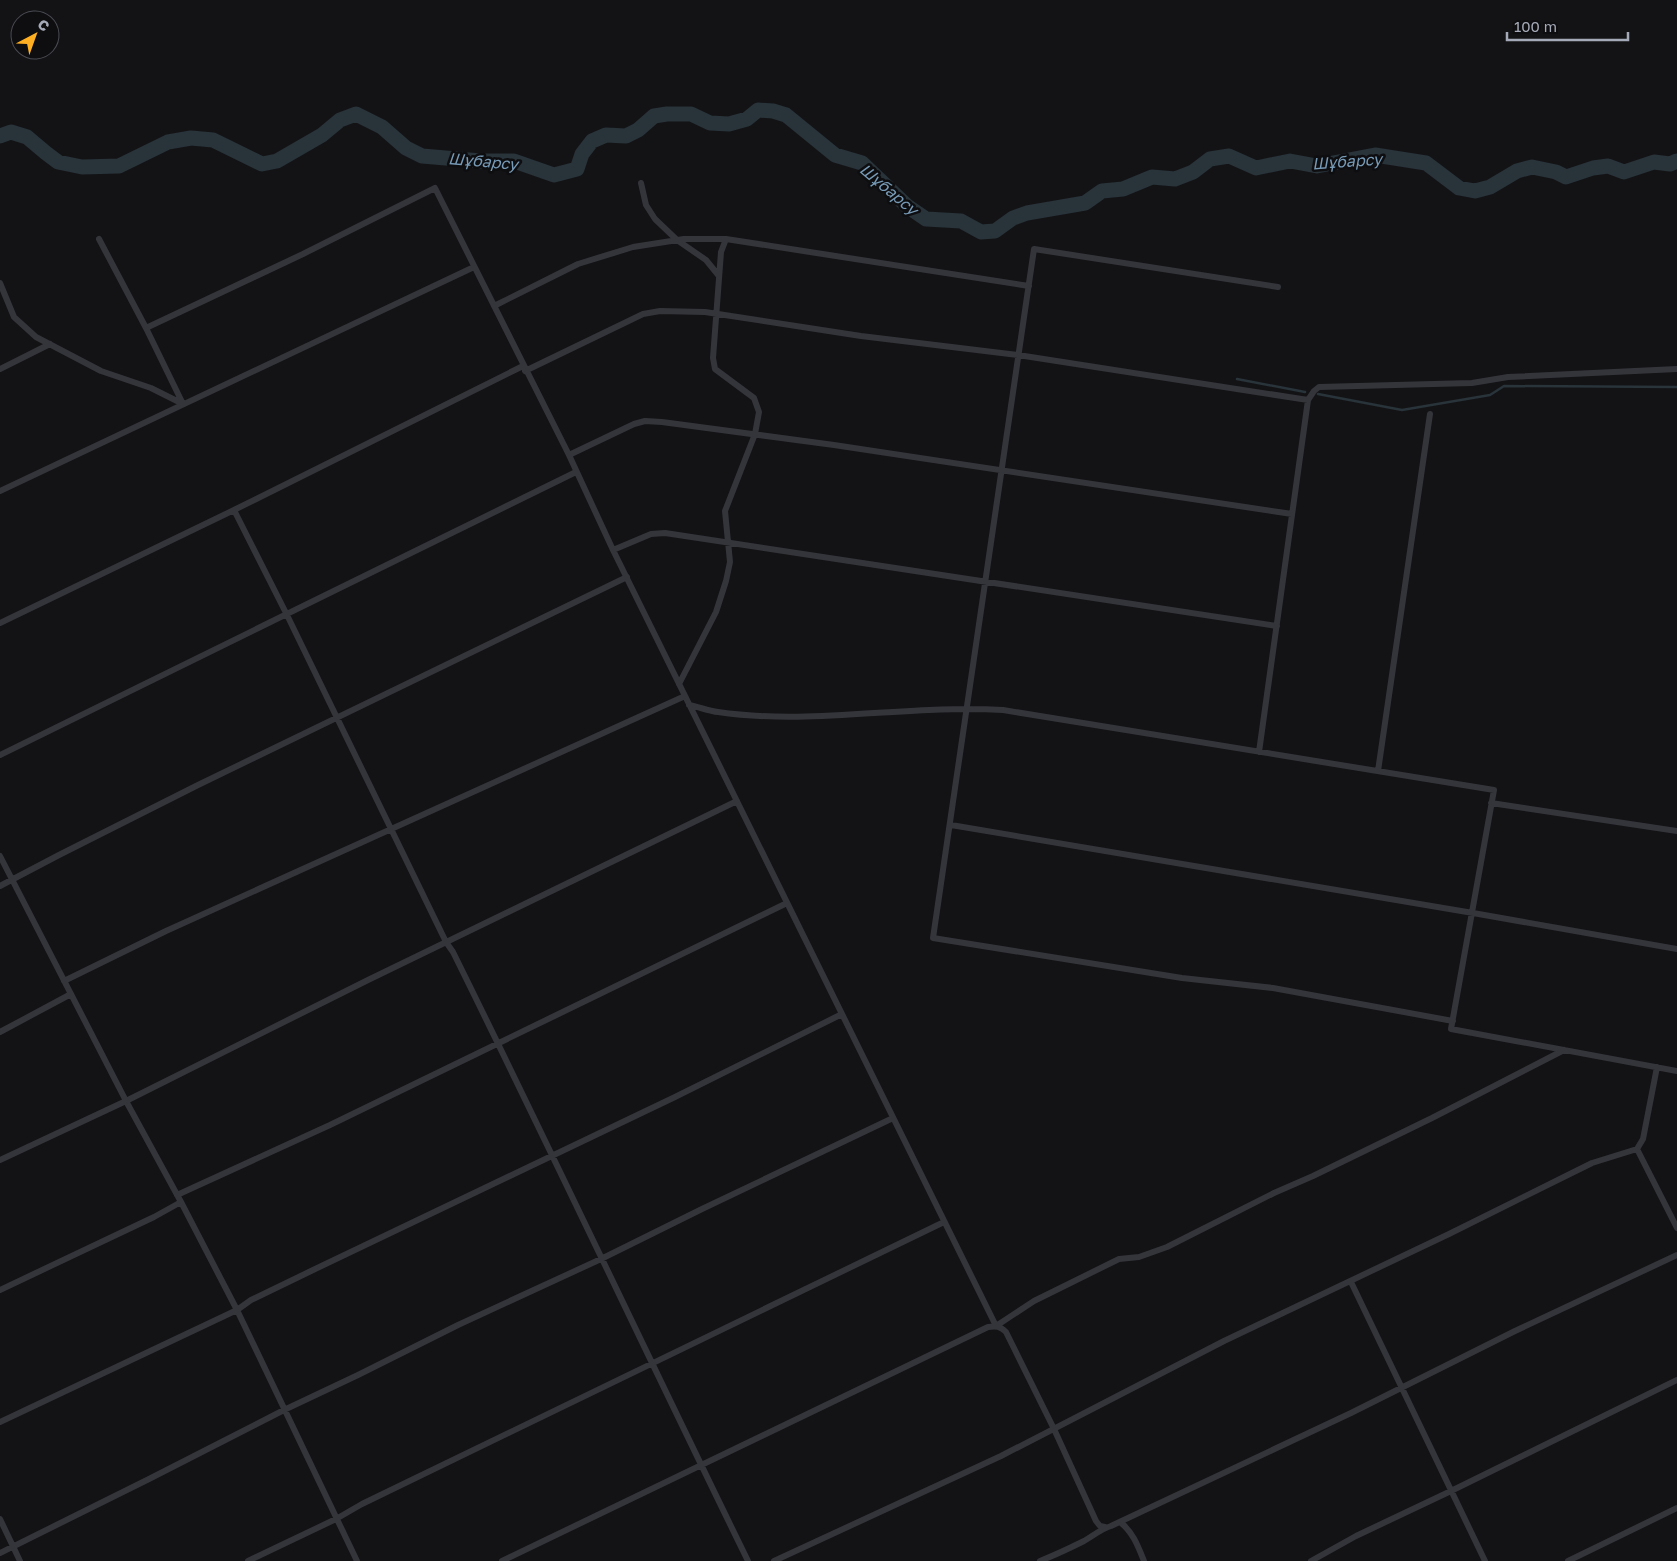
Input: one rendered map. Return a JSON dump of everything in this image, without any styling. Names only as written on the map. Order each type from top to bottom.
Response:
[{"type":"street","points":[[642,184],[646,205],[655,219],[677,240],[706,260],[719,276]]},
{"type":"street","points":[[146,328],[303,254],[435,188],[569,455],[613,550],[736,801],[996,1326]]},
{"type":"street","points":[[100,239],[183,404]]},
{"type":"street","points":[[679,684],[716,612],[726,580],[730,562],[725,511],[755,434],[759,412],[754,398],[715,368],[713,358],[721,252],[726,239]]},
{"type":"street","points":[[494,306],[578,264],[632,247],[677,240],[726,239],[1028,286]]},
{"type":"street","points":[[1278,287],[1034,249],[933,938],[1182,978],[1273,988],[1453,1021]]},
{"type":"street","points":[[0,490],[474,267]]},
{"type":"street","points":[[0,283],[14,317],[36,337],[101,372],[151,388],[183,404]]},
{"type":"street","points":[[0,623],[524,368],[644,314],[660,311],[716,314],[861,336],[1018,356],[1308,400]]},
{"type":"street","points":[[0,369],[50,344]]},
{"type":"street","points":[[1259,752],[1308,400],[1319,386],[1472,383],[1508,377],[1677,369]]},
{"type":"street","points":[[1378,771],[1430,414]]},
{"type":"street","points":[[569,455],[634,424],[645,421],[662,422],[1002,470],[1292,514]]},
{"type":"street","points":[[0,755],[576,472]]},
{"type":"street","points":[[234,510],[553,1155],[601,1259],[748,1561]]},
{"type":"street","points":[[613,550],[651,534],[665,533],[1277,626]]},
{"type":"street","points":[[0,886],[85,842],[626,576]]},
{"type":"street","points":[[64,981],[166,931],[685,696]]},
{"type":"street","points":[[689,705],[718,712],[814,717],[968,708],[1003,710],[1494,790],[1451,1029],[1677,1071]]},
{"type":"street","points":[[0,1160],[126,1101],[736,801]]},
{"type":"street","points":[[1491,803],[1677,831]]},
{"type":"street","points":[[951,825],[1677,949]]},
{"type":"street","points":[[0,856],[126,1101],[237,1310],[357,1561]]},
{"type":"street","points":[[177,1195],[330,1125],[787,903]]},
{"type":"street","points":[[0,1032],[71,994]]},
{"type":"street","points":[[0,1422],[237,1310],[251,1300],[842,1014]]},
{"type":"street","points":[[996,1326],[1034,1301],[1119,1259],[1139,1257],[1167,1247],[1274,1193],[1314,1176],[1424,1122],[1564,1050]]},
{"type":"street","points":[[774,1561],[1001,1456],[1224,1341],[1351,1282],[1592,1163],[1637,1149],[1644,1139],[1656,1067]]},
{"type":"street","points":[[0,1553],[458,1325],[601,1259],[710,1204],[893,1118]]},
{"type":"street","points":[[1637,1149],[1677,1228]]},
{"type":"street","points":[[0,1290],[154,1217],[181,1202]]},
{"type":"street","points":[[248,1561],[651,1363],[944,1222]]},
{"type":"street","points":[[1040,1561],[1097,1534],[1105,1527],[1120,1522],[1677,1255]]},
{"type":"street","points":[[1351,1282],[1485,1561]]},
{"type":"street","points":[[502,1561],[700,1464],[988,1327],[996,1326],[1001,1327],[1006,1332],[1054,1429],[1096,1521],[1100,1526],[1105,1527]]},
{"type":"street","points":[[1311,1561],[1356,1536],[1677,1380]]},
{"type":"street","points":[[1568,1561],[1677,1508]]},
{"type":"street","points":[[0,1519],[20,1561]]},
{"type":"street","points":[[1120,1522],[1132,1535],[1144,1561]]},
{"type":"waterway","name":"Шұбарсу","points":[[0,136],[11,132],[27,137],[58,162],[82,167],[119,166],[168,142],[191,138],[213,140],[262,164],[277,161],[322,135],[340,120],[356,114],[382,127],[406,148],[422,156],[481,161],[514,161],[554,175],[577,169],[582,154],[592,141],[606,135],[626,136],[638,130],[654,116],[691,114],[710,123],[729,124],[747,119],[758,110],[773,111],[786,115],[835,155],[862,163],[907,206],[926,219],[961,221],[981,232],[995,231],[1013,218],[1027,213],[1085,203],[1102,191],[1123,189],[1152,177],[1175,179],[1193,172],[1210,159],[1229,156],[1256,168],[1290,161],[1317,166],[1375,155],[1426,163],[1459,188],[1475,191],[1490,187],[1517,171],[1532,167],[1556,172],[1566,177],[1593,168],[1608,166],[1624,172],[1654,162],[1670,164],[1677,161]]},
{"type":"waterway","points":[[1237,379],[1305,392]]},
{"type":"waterway","points":[[1318,394],[1402,410],[1490,395],[1504,386],[1677,387]]}]
